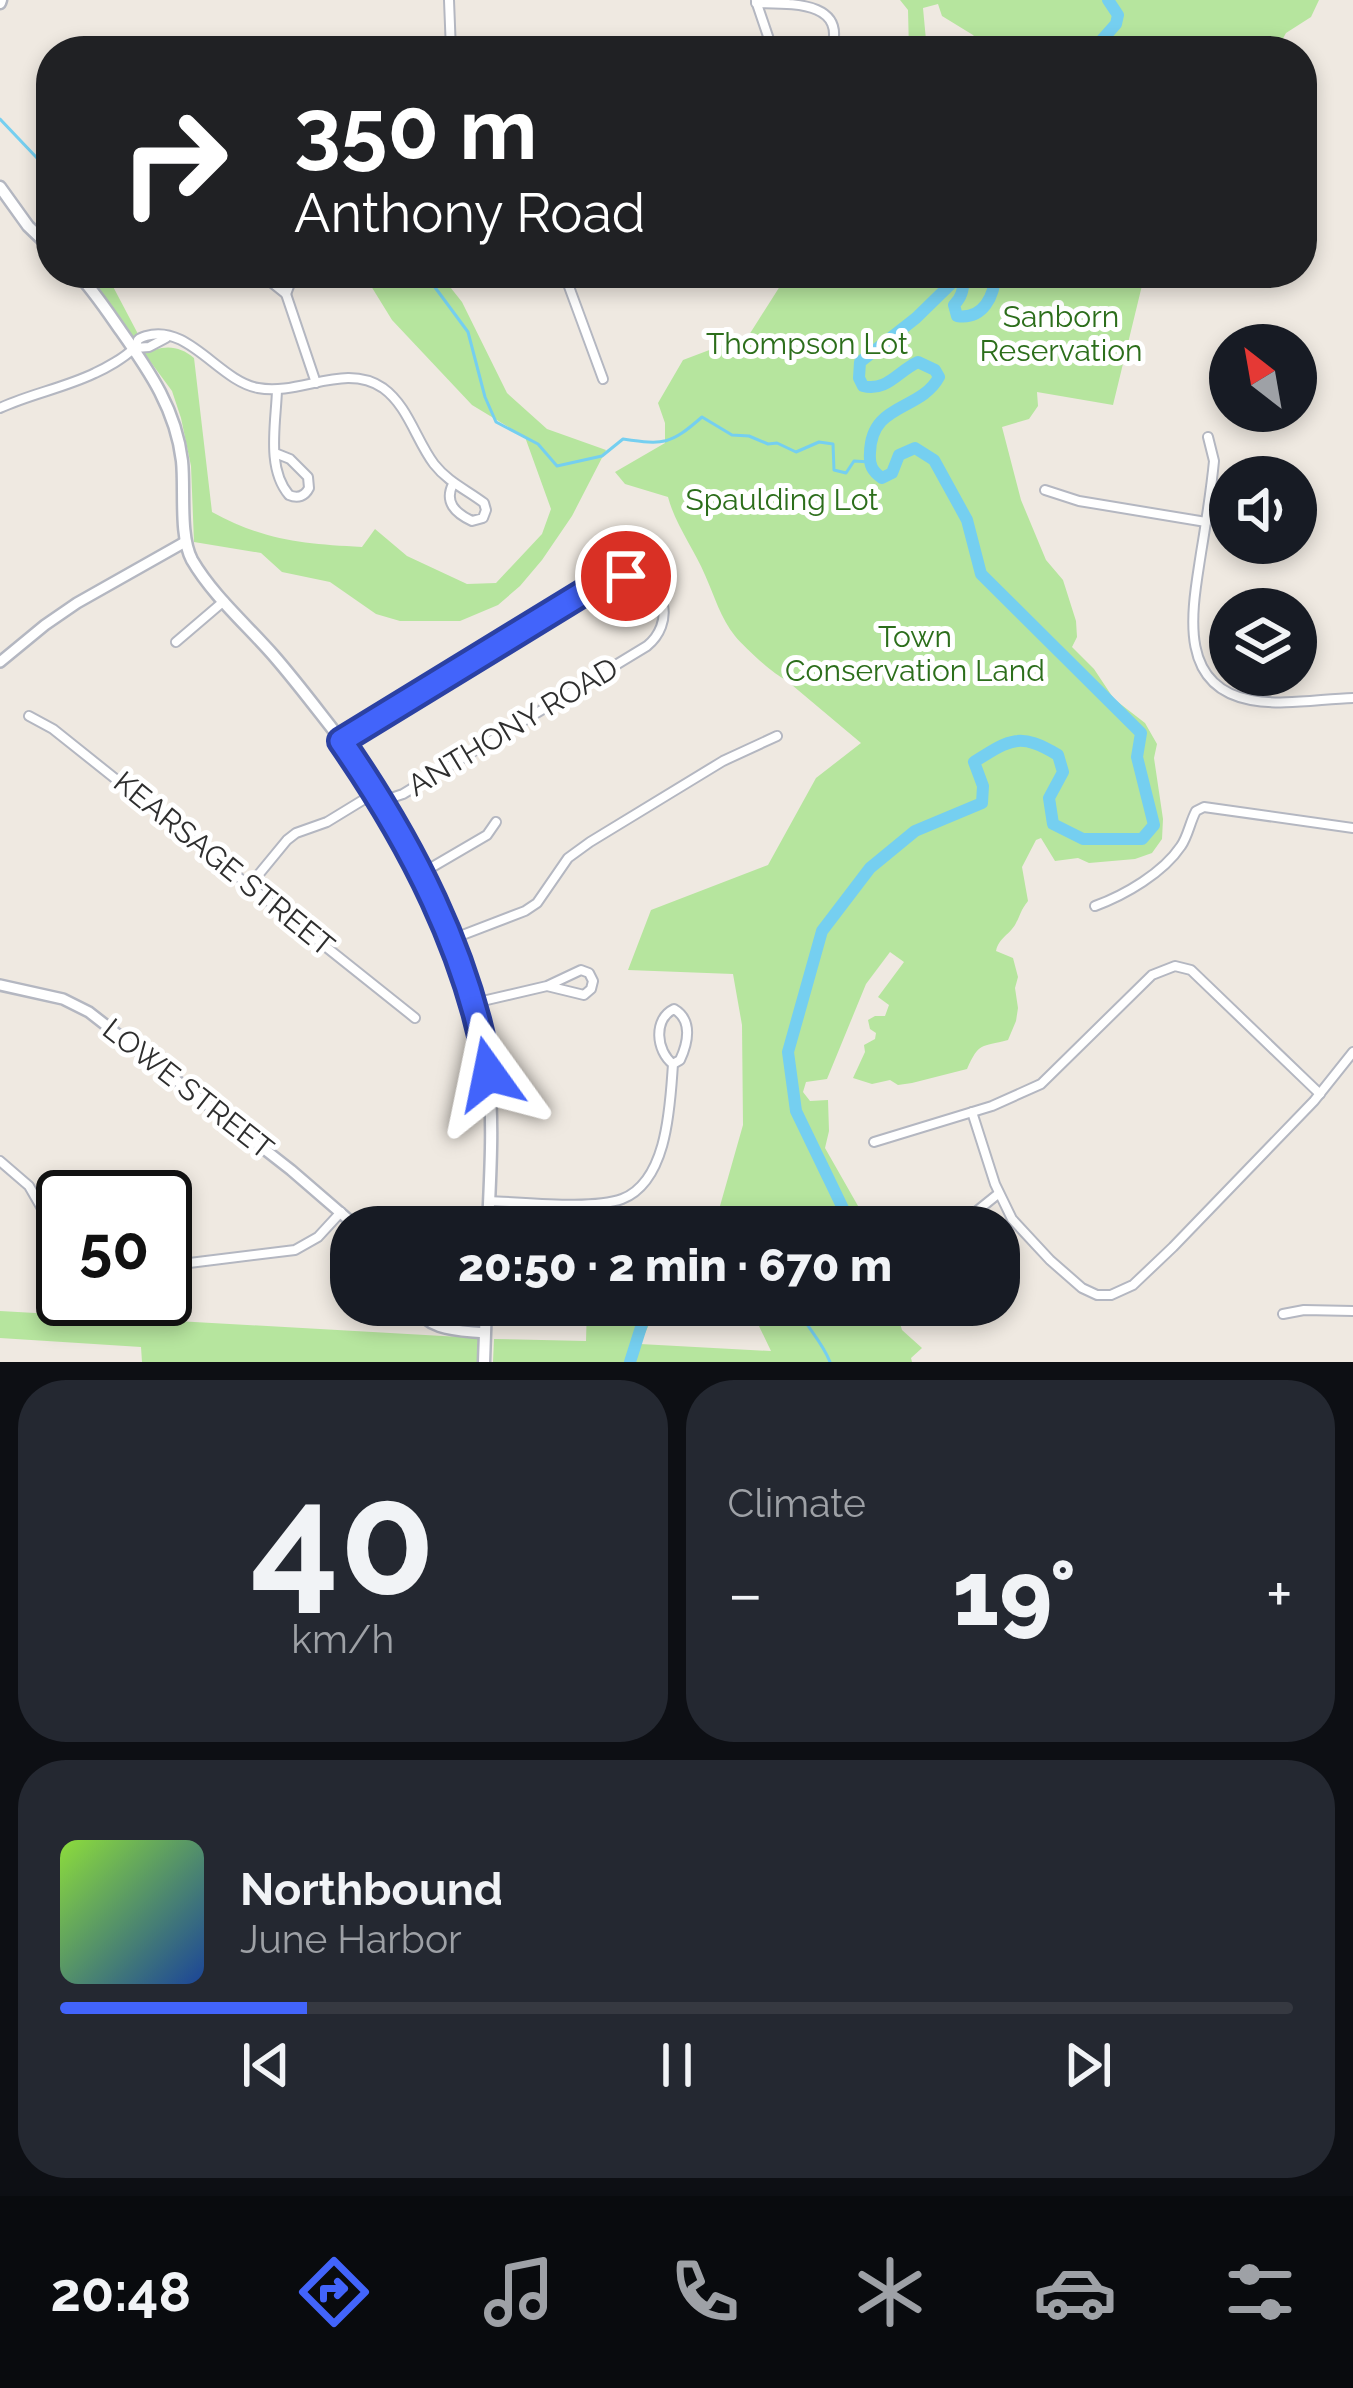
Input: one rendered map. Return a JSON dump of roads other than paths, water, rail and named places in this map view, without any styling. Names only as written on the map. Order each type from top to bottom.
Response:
[{"type":"main road","points":[[0,187],[36,234]]},
{"type":"main road","points":[[88,288],[134,348],[164,398],[178,434],[185,542],[193,562],[276,658],[381,799],[451,939],[473,1003],[489,1074],[489,1206]]},
{"type":"main road","points":[[484,1362],[485,1326]]},
{"type":"street","points":[[449,0],[450,36]]},
{"type":"street","points":[[768,36],[756,2],[806,4],[820,10],[835,36]]},
{"type":"street","points":[[278,288],[286,294],[316,383]]},
{"type":"street","points":[[286,294],[288,288]]},
{"type":"street","points":[[570,288],[603,379]]},
{"type":"street","points":[[0,408],[94,374],[146,336],[184,341],[238,381],[256,388],[277,390],[351,377],[384,388],[399,404],[431,460],[453,484],[484,503],[481,520],[469,520],[453,508],[449,497],[453,484]]},
{"type":"street","points":[[275,453],[290,459],[308,477],[310,485],[304,494],[294,497],[285,491],[275,470],[275,453],[277,390]]},
{"type":"street","points":[[1208,437],[1214,461],[1191,622],[1206,672],[1229,692],[1251,700],[1353,698]]},
{"type":"street","points":[[1045,490],[1079,501],[1206,522]]},
{"type":"street","points":[[0,662],[77,603],[185,542]]},
{"type":"street","name":"ANTHONY ROAD","points":[[341,741],[601,583],[626,576],[654,589],[666,617],[658,637],[647,646],[403,794],[381,799]]},
{"type":"street","points":[[176,642],[224,602]]},
{"type":"street","name":"KEARSAGE STREET","points":[[29,716],[53,729],[416,1018]]},
{"type":"street","points":[[451,939],[530,908],[568,858],[590,842],[723,761],[777,736]]},
{"type":"street","points":[[250,885],[286,839],[363,800],[381,799]]},
{"type":"street","points":[[1095,906],[1157,870],[1180,847],[1194,815],[1205,807],[1353,828]]},
{"type":"street","points":[[422,873],[487,835],[496,822]]},
{"type":"street","points":[[874,1142],[1014,1098],[1041,1084],[1152,975],[1175,966],[1191,970],[1320,1094]]},
{"type":"street","points":[[473,1003],[547,986],[581,970],[593,981],[588,992],[580,995],[547,986]]},
{"type":"street","name":"LOWE STREET","points":[[0,985],[63,1000],[89,1012],[332,1206]]},
{"type":"street","points":[[489,1201],[607,1203],[632,1194],[648,1179],[663,1142],[673,1064],[662,1054],[661,1022],[674,1009],[687,1022],[687,1035],[680,1060],[673,1064]]},
{"type":"street","points":[[972,1112],[998,1194],[1012,1219],[1074,1282],[1102,1296],[1120,1293],[1137,1282],[1320,1094],[1353,1052]]},
{"type":"street","points":[[0,1161],[36,1198]]},
{"type":"street","points":[[983,1206],[998,1194]]},
{"type":"street","points":[[192,1263],[291,1251],[312,1241],[330,1224]]},
{"type":"street","points":[[1283,1314],[1353,1311]]},
{"type":"street","points":[[434,1326],[485,1333]]},
{"type":"waterway","points":[[1105,36],[1118,15],[1108,0]]},
{"type":"waterway","points":[[0,119],[36,157]]},
{"type":"waterway","points":[[435,288],[468,332],[496,422],[538,444],[557,466],[602,456],[623,439],[666,441],[702,417],[732,435],[777,443],[796,452],[819,442],[833,444],[834,470],[846,473],[854,461],[870,462]]},
{"type":"waterway","points":[[842,1206],[796,1111],[788,1052],[822,931],[870,868],[915,831],[982,803],[983,786],[974,762],[1015,741],[1034,743],[1058,755],[1063,772],[1049,798],[1053,824],[1083,839],[1142,839],[1154,825],[1137,757],[1141,733],[981,574],[967,520],[934,460],[915,448],[899,455],[892,473],[882,478],[871,464],[872,437],[879,425],[939,377],[918,362],[886,383],[863,386],[860,362],[947,288]]},
{"type":"waterway","points":[[963,288],[954,305],[957,316],[980,310],[993,288]]},
{"type":"waterway","points":[[630,1362],[641,1326]]},
{"type":"waterway","points":[[808,1326],[830,1362]]},
{"type":"park label","name":"Sanborn Reservation","points":[[1061,334]]},
{"type":"park label","name":"Thompson Lot","points":[[807,344]]},
{"type":"park label","name":"Spaulding Lot","points":[[782,500]]},
{"type":"park label","name":"Town Conservation Land","points":[[915,654]]}]
